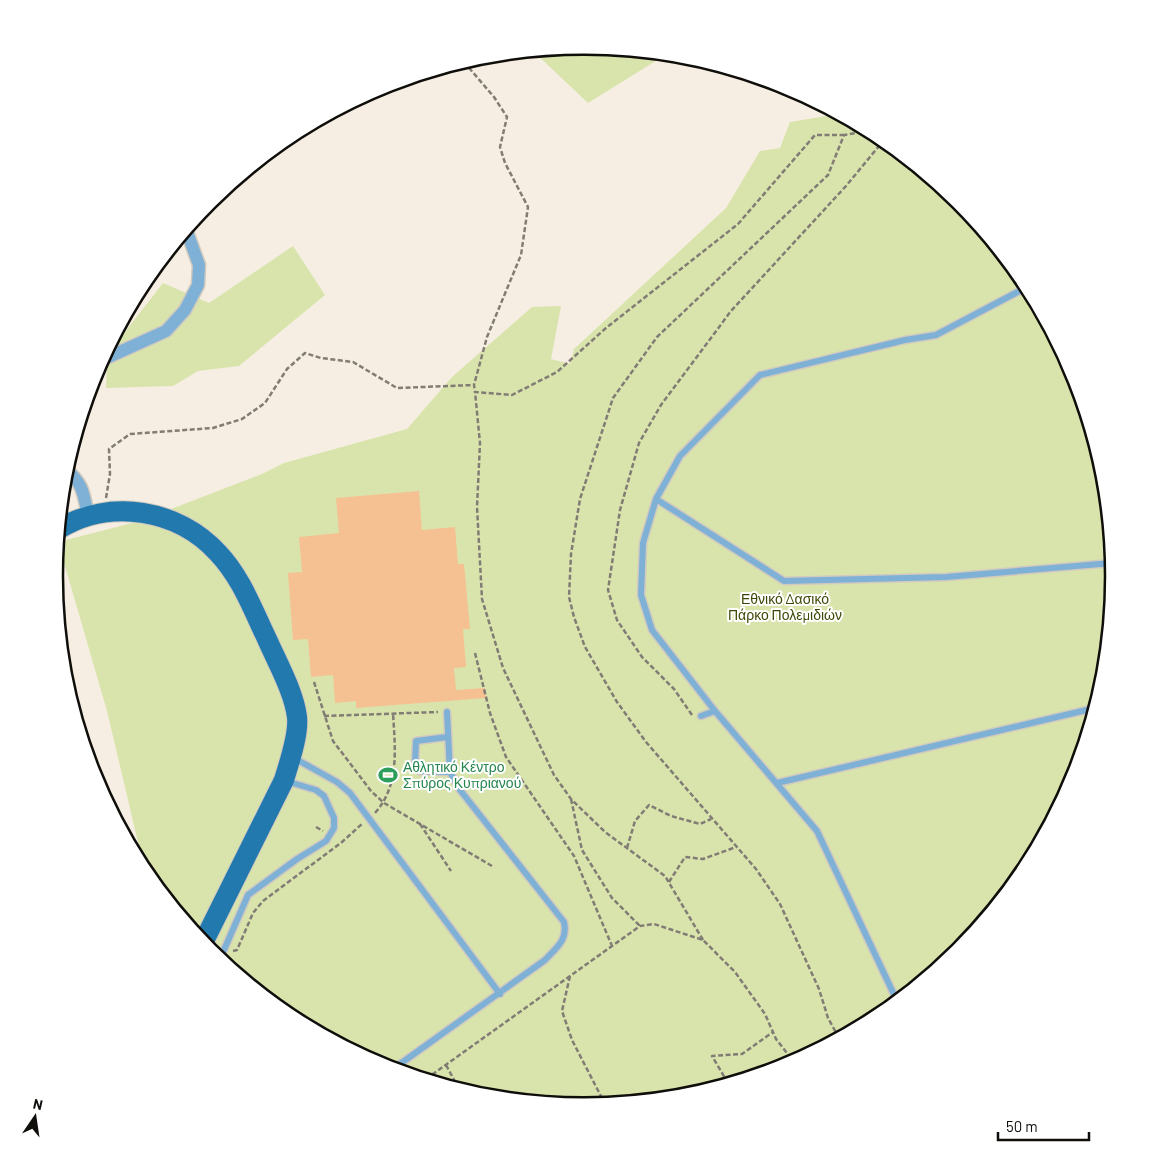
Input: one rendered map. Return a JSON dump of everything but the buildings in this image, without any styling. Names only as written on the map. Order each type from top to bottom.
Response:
[{"type":"main road","points":[[66,525],[72,521],[96,514],[138,511],[166,517],[197,534],[219,554],[241,585],[284,676],[297,718],[292,756],[284,780],[206,931]]},
{"type":"street","points":[[113,355],[166,331],[185,310],[198,285],[199,265],[188,237]]},
{"type":"street","points":[[73,475],[83,488],[96,514]]},
{"type":"lane","points":[[894,994],[817,832],[715,712],[652,630],[641,595],[643,543],[656,499],[680,456],[760,375],[905,340],[936,335],[1019,291]]},
{"type":"lane","points":[[656,499],[784,582],[946,577],[1105,564]]},
{"type":"lane","points":[[777,783],[1087,710]]},
{"type":"lane","points":[[401,1063],[545,960],[564,941],[566,932],[564,922],[460,790],[450,772],[447,712]]},
{"type":"lane","points":[[701,716],[715,712]]},
{"type":"lane","points":[[447,737],[416,741],[415,765],[419,770],[450,772]]},
{"type":"lane","points":[[292,756],[299,762],[337,782],[350,793],[500,994]]},
{"type":"lane","points":[[223,951],[248,896],[297,859],[326,842],[334,828],[334,818],[324,796],[316,790],[284,780]]},
{"type":"path","points":[[469,68],[494,96],[507,118],[500,148],[505,163],[528,206],[521,254],[487,337],[474,385],[480,443],[477,507],[482,599],[503,668],[554,775],[571,799],[605,832],[665,876],[703,940],[735,972],[765,1014],[773,1032],[789,1054]]},
{"type":"path","points":[[475,392],[512,394],[557,372],[606,328],[738,224],[815,135],[857,133]]},
{"type":"path","points":[[835,1032],[828,1018],[819,989],[780,904],[756,869],[646,742],[617,702],[585,646],[569,597],[571,554],[580,499],[613,398],[656,337],[828,175],[844,135]]},
{"type":"path","points":[[96,514],[110,474],[109,449],[130,434],[213,428],[242,419],[265,403],[287,369],[305,353],[322,358],[353,362],[396,388],[474,385]]},
{"type":"path","points":[[475,653],[490,712],[506,757],[574,856],[612,946]]},
{"type":"path","points":[[314,682],[332,741],[371,791],[384,803],[492,866]]},
{"type":"path","points":[[324,716],[447,712]]},
{"type":"path","points":[[571,799],[582,850],[612,898],[640,926]]},
{"type":"path","points":[[627,848],[635,821],[649,805],[671,816],[700,824],[711,819]]},
{"type":"path","points":[[420,824],[452,871]]},
{"type":"path","points":[[668,882],[685,857],[703,859],[736,847]]},
{"type":"path","points":[[433,1074],[640,926],[654,924],[703,940]]},
{"type":"path","points":[[570,976],[562,1011],[572,1040],[601,1096]]},
{"type":"path","points":[[725,1077],[712,1056],[742,1054],[773,1032]]},
{"type":"path","points":[[446,1065],[454,1080]]},
{"type":"green space","points":[[584,55],[657,60],[588,103],[539,57]]},
{"type":"green space","name":"Εθνικό Δασικό Πάρκο Πολεμιδιών","points":[[827,116],[873,143],[928,184],[976,232],[1017,287],[1051,346],[1065,377],[1087,441],[1101,508],[1105,576],[1104,610],[1101,644],[1087,711],[1065,775],[1051,806],[1035,837],[997,893],[976,920],[928,968],[873,1009],[844,1027],[783,1057],[751,1069],[686,1087],[652,1093],[584,1097],[550,1096],[516,1093],[449,1079],[385,1057],[354,1043],[323,1027],[295,1009],[240,968],[192,920],[139,845],[107,711],[63,561],[64,540],[140,521],[262,474],[284,463],[407,429],[452,377],[532,307],[561,306],[551,359],[570,364],[574,349],[726,208],[760,151],[780,148],[790,122]]},
{"type":"green space","points":[[293,246],[325,295],[239,366],[198,371],[173,386],[106,388],[107,369],[123,335],[163,283],[209,303]]},
{"type":"place","name":"Αθλητικό Κέντρο Σπύρος Κυπριανού","points":[[388,775]]}]
